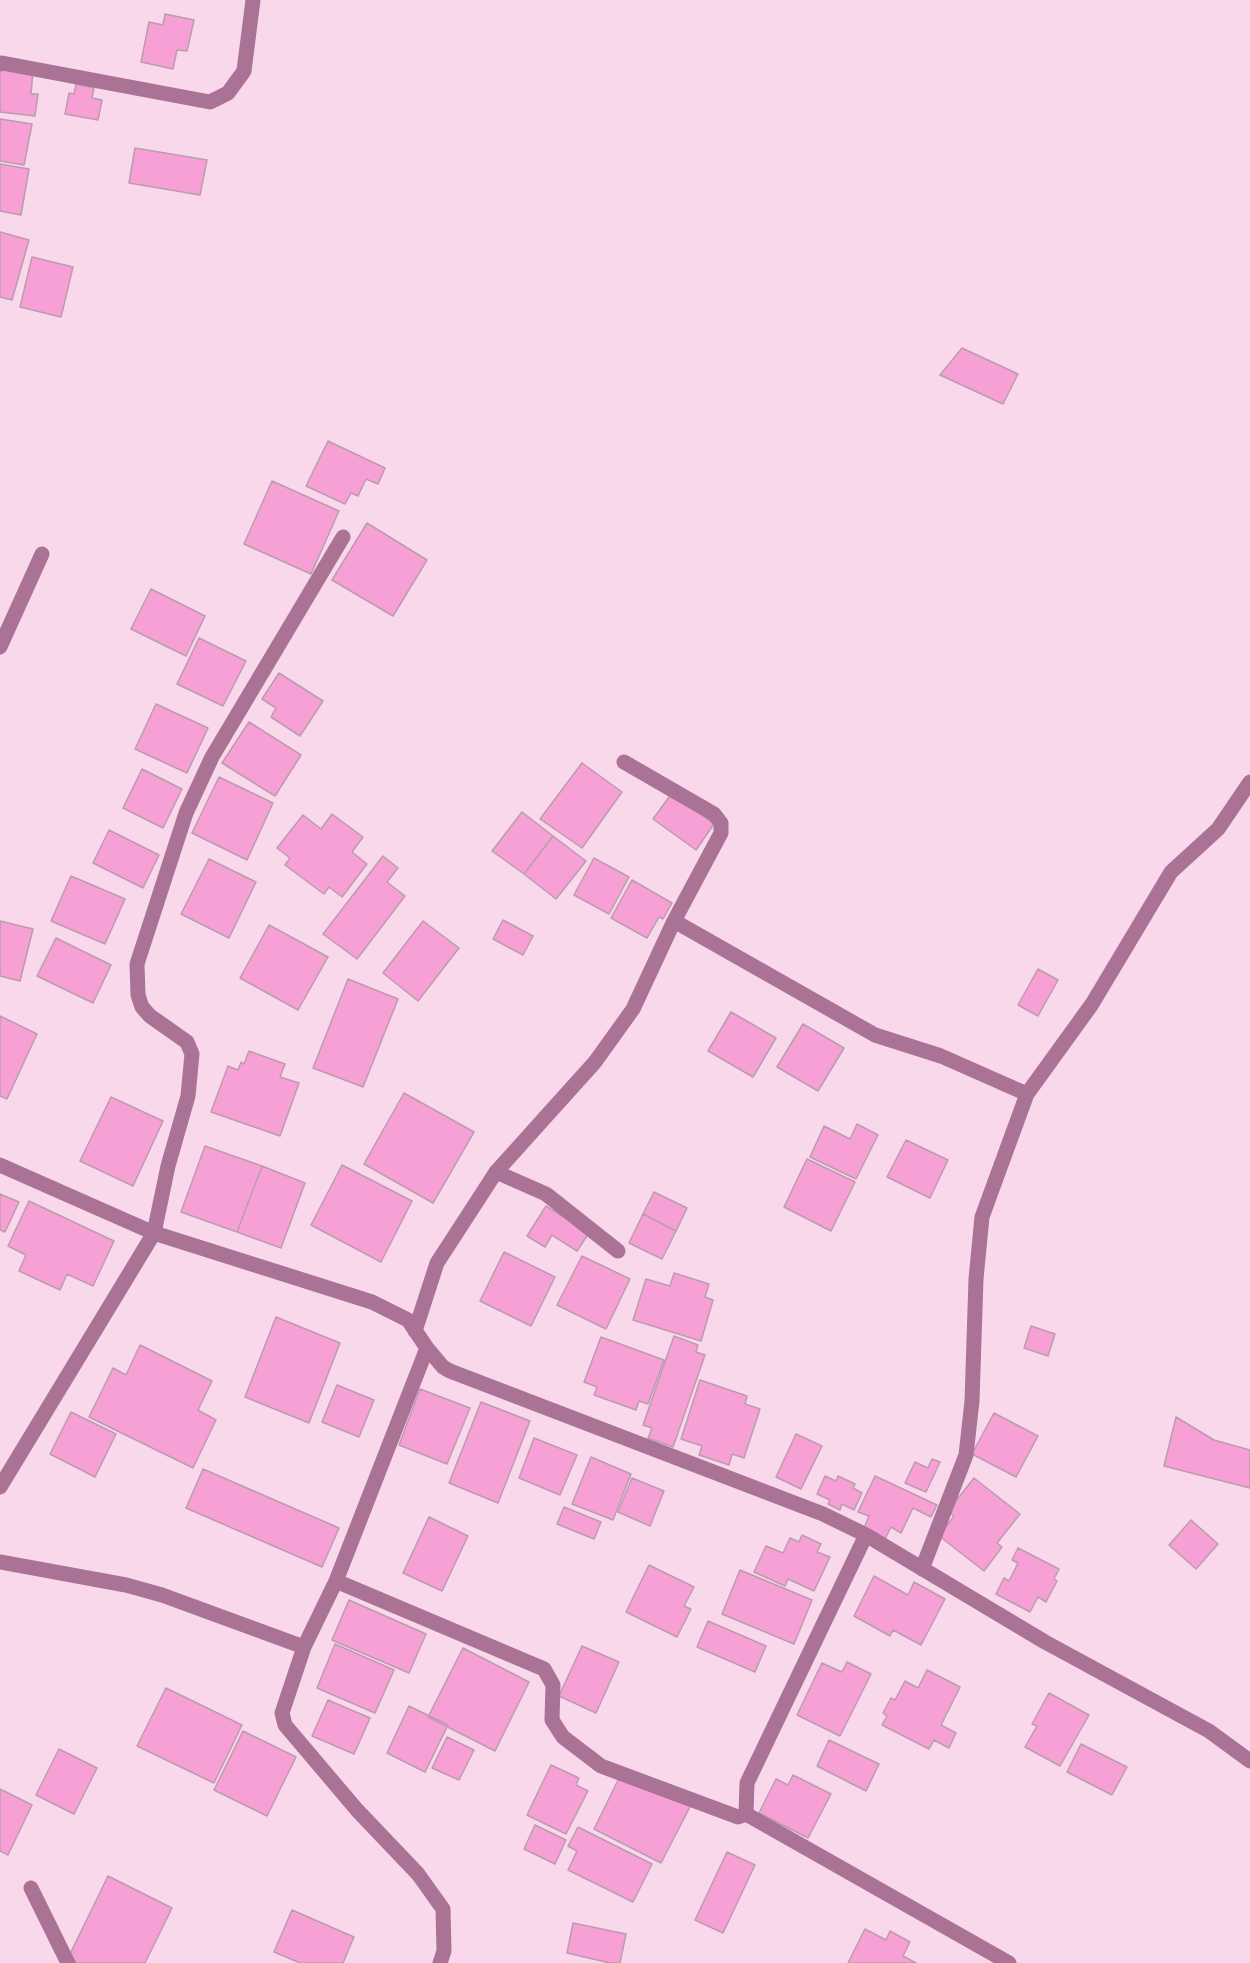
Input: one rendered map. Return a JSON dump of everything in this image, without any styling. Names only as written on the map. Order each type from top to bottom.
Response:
[{"type":"street","points":[[0,64],[210,102],[228,93],[244,71],[253,0]]},
{"type":"street","points":[[0,1487],[154,1233],[168,1166],[188,1096],[192,1054],[188,1042],[150,1016],[142,1007],[138,995],[137,964],[186,813],[212,757],[343,537]]},
{"type":"street","points":[[0,647],[42,554]]},
{"type":"street","points":[[416,1331],[437,1263],[496,1172],[595,1062],[633,1009],[674,921],[721,833],[721,823],[714,814],[624,762]]},
{"type":"street","points":[[922,1569],[966,1455],[972,1401],[976,1279],[982,1217],[1027,1094],[1092,1004],[1171,872],[1218,829],[1250,782]]},
{"type":"street","points":[[674,921],[875,1035],[941,1056],[1027,1094]]},
{"type":"street","points":[[0,1165],[154,1233],[372,1302],[408,1320],[427,1348],[443,1367],[450,1371],[824,1514],[866,1535],[1045,1642],[1209,1731],[1250,1761]]},
{"type":"street","points":[[496,1172],[546,1194],[618,1251]]},
{"type":"street","points":[[427,1348],[336,1581],[304,1647],[282,1713],[285,1725],[357,1810],[418,1874],[443,1909],[444,1951],[440,1963]]},
{"type":"street","points":[[746,1814],[747,1783],[866,1535]]},
{"type":"street","points":[[0,1562],[126,1585],[162,1595],[304,1647]]},
{"type":"street","points":[[336,1581],[544,1669],[553,1685],[552,1720],[562,1737],[601,1766],[738,1817],[746,1814]]},
{"type":"street","points":[[746,1814],[1009,1963]]},
{"type":"street","points":[[31,1888],[68,1963]]},
{"type":"building","points":[[165,14],[194,20],[187,51],[177,50],[173,69],[141,62],[149,22],[163,25]]},
{"type":"building","points":[[0,68],[33,71],[31,94],[38,94],[35,116],[0,112]]},
{"type":"building","points":[[76,84],[94,88],[92,98],[102,100],[98,120],[65,114],[69,93],[74,94]]},
{"type":"building","points":[[0,119],[32,124],[24,165],[0,161]]},
{"type":"building","points":[[135,148],[207,160],[200,195],[129,183]]},
{"type":"building","points":[[0,164],[29,169],[21,215],[0,211]]},
{"type":"building","points":[[0,232],[29,240],[12,300],[0,297]]},
{"type":"building","points":[[32,257],[73,267],[61,317],[20,307]]},
{"type":"building","points":[[962,348],[1018,374],[1003,404],[940,375]]},
{"type":"building","points":[[328,441],[385,468],[378,484],[366,479],[358,496],[351,493],[345,504],[306,486]]},
{"type":"building","points":[[272,481],[339,511],[311,574],[244,544]]},
{"type":"building","points":[[367,523],[427,560],[393,616],[332,580]]},
{"type":"building","points":[[151,589],[205,616],[186,656],[131,629]]},
{"type":"building","points":[[199,638],[246,661],[223,706],[177,684]]},
{"type":"building","points":[[279,673],[323,701],[300,736],[271,717],[276,708],[262,699]]},
{"type":"building","points":[[156,704],[208,728],[187,773],[135,749]]},
{"type":"building","points":[[249,722],[301,755],[275,796],[222,763]]},
{"type":"building","points":[[582,763],[622,792],[582,848],[540,819]]},
{"type":"building","points":[[142,769],[182,789],[163,828],[123,808]]},
{"type":"building","points":[[219,777],[273,803],[247,860],[192,833]]},
{"type":"building","points":[[672,793],[714,824],[696,850],[653,819]]},
{"type":"building","points":[[522,812],[553,836],[524,874],[492,851]]},
{"type":"building","points":[[332,814],[363,837],[352,852],[367,864],[342,897],[329,887],[324,894],[285,865],[290,858],[277,848],[303,815],[321,829]]},
{"type":"building","points":[[109,830],[159,855],[143,888],[93,863]]},
{"type":"building","points":[[553,836],[586,861],[556,899],[524,874]]},
{"type":"building","points":[[383,856],[398,868],[387,882],[405,896],[357,959],[323,934]]},
{"type":"building","points":[[594,858],[629,877],[609,914],[574,895]]},
{"type":"building","points":[[209,859],[256,882],[229,938],[181,914]]},
{"type":"building","points":[[71,876],[125,899],[105,944],[51,921]]},
{"type":"building","points":[[632,880],[672,903],[663,919],[659,917],[647,938],[611,918]]},
{"type":"building","points":[[503,920],[533,936],[523,955],[493,939]]},
{"type":"building","points":[[0,921],[33,929],[20,981],[0,976]]},
{"type":"building","points":[[423,921],[459,948],[418,1001],[383,973]]},
{"type":"building","points":[[269,925],[328,957],[298,1010],[240,978]]},
{"type":"building","points":[[56,938],[111,965],[93,1003],[37,976]]},
{"type":"building","points":[[1038,969],[1058,980],[1038,1016],[1018,1005]]},
{"type":"building","points":[[348,979],[398,999],[363,1087],[313,1068]]},
{"type":"building","points":[[731,1012],[776,1038],[753,1077],[708,1051]]},
{"type":"building","points":[[0,1016],[37,1034],[7,1099],[0,1096]]},
{"type":"building","points":[[803,1024],[844,1048],[818,1091],[777,1067]]},
{"type":"building","points":[[249,1051],[285,1064],[280,1077],[299,1083],[280,1136],[211,1112],[228,1066],[238,1070],[241,1062],[244,1064]]},
{"type":"building","points":[[404,1093],[474,1132],[433,1203],[364,1164]]},
{"type":"building","points":[[111,1097],[163,1121],[133,1186],[80,1161]]},
{"type":"building","points":[[857,1124],[878,1135],[856,1179],[810,1157],[824,1126],[850,1139]]},
{"type":"building","points":[[906,1140],[948,1160],[930,1198],[887,1177]]},
{"type":"building","points":[[205,1146],[262,1166],[237,1232],[181,1212]]},
{"type":"building","points":[[807,1159],[855,1182],[831,1231],[784,1207]]},
{"type":"building","points":[[342,1165],[412,1201],[381,1262],[311,1225]]},
{"type":"building","points":[[262,1166],[305,1183],[281,1248],[237,1232]]},
{"type":"building","points":[[654,1192],[687,1208],[676,1231],[643,1214]]},
{"type":"building","points":[[0,1194],[19,1202],[5,1232],[0,1230]]},
{"type":"building","points":[[29,1201],[114,1241],[93,1286],[67,1274],[60,1290],[19,1271],[26,1255],[8,1246]]},
{"type":"building","points":[[546,1206],[589,1233],[577,1251],[552,1235],[545,1247],[527,1236]]},
{"type":"building","points":[[643,1214],[676,1231],[662,1259],[629,1243]]},
{"type":"building","points":[[504,1252],[555,1277],[531,1326],[480,1301]]},
{"type":"building","points":[[582,1256],[630,1279],[606,1329],[557,1305]]},
{"type":"building","points":[[674,1273],[709,1284],[705,1297],[713,1300],[701,1341],[633,1320],[646,1279],[670,1286]]},
{"type":"building","points":[[276,1317],[340,1343],[309,1423],[245,1397]]},
{"type":"building","points":[[1031,1326],[1055,1334],[1048,1356],[1024,1348]]},
{"type":"building","points":[[674,1336],[698,1345],[696,1352],[705,1355],[673,1447],[648,1438],[652,1428],[643,1425]]},
{"type":"building","points":[[601,1337],[664,1360],[648,1404],[639,1401],[636,1410],[594,1395],[597,1387],[584,1382]]},
{"type":"building","points":[[140,1345],[212,1381],[198,1410],[216,1420],[193,1468],[89,1417],[113,1368],[126,1375]]},
{"type":"building","points":[[700,1380],[747,1396],[745,1404],[760,1409],[744,1458],[732,1454],[729,1465],[699,1455],[702,1446],[681,1439]]},
{"type":"building","points":[[337,1385],[374,1400],[359,1437],[322,1422]]},
{"type":"building","points":[[420,1389],[470,1408],[447,1464],[399,1445]]},
{"type":"building","points":[[481,1402],[530,1421],[498,1503],[449,1483]]},
{"type":"building","points":[[71,1412],[116,1434],[95,1477],[50,1454]]},
{"type":"building","points":[[994,1413],[1038,1436],[1016,1477],[972,1454]]},
{"type":"building","points":[[1176,1417],[1214,1440],[1250,1450],[1250,1488],[1164,1466]]},
{"type":"building","points":[[796,1434],[822,1446],[801,1489],[776,1477]]},
{"type":"building","points":[[534,1438],[577,1455],[560,1495],[519,1478]]},
{"type":"building","points":[[591,1457],[631,1474],[613,1520],[572,1504]]},
{"type":"building","points":[[932,1459],[940,1462],[926,1492],[905,1483],[915,1462],[928,1468]]},
{"type":"building","points":[[203,1469],[339,1528],[322,1567],[186,1508]]},
{"type":"building","points":[[825,1476],[836,1481],[838,1476],[855,1484],[853,1488],[862,1493],[854,1510],[842,1504],[840,1510],[828,1504],[830,1500],[817,1494]]},
{"type":"building","points":[[875,1476],[937,1505],[931,1517],[913,1508],[901,1533],[891,1527],[885,1539],[864,1528],[869,1516],[858,1512]]},
{"type":"building","points":[[632,1478],[664,1491],[650,1526],[618,1512]]},
{"type":"building","points":[[974,1478],[1020,1514],[997,1543],[1002,1547],[984,1571],[939,1536],[954,1516],[948,1511]]},
{"type":"building","points":[[564,1507],[601,1522],[594,1539],[557,1524]]},
{"type":"building","points":[[429,1517],[468,1536],[442,1591],[403,1573]]},
{"type":"building","points":[[1191,1520],[1218,1544],[1196,1569],[1169,1545]]},
{"type":"building","points":[[802,1535],[821,1544],[817,1552],[830,1557],[814,1591],[788,1579],[785,1586],[754,1572],[766,1546],[783,1553],[790,1538],[799,1542]]},
{"type":"building","points":[[1018,1548],[1059,1569],[1054,1579],[1057,1581],[1046,1602],[1038,1597],[1030,1612],[996,1594],[1004,1578],[1009,1581],[1018,1563],[1012,1560]]},
{"type":"building","points":[[649,1565],[694,1587],[684,1606],[691,1609],[677,1637],[626,1612]]},
{"type":"building","points":[[740,1570],[812,1600],[794,1644],[722,1614]]},
{"type":"building","points":[[874,1576],[908,1595],[914,1582],[945,1599],[921,1645],[893,1630],[890,1636],[854,1616]]},
{"type":"building","points":[[349,1600],[426,1634],[409,1673],[332,1640]]},
{"type":"building","points":[[708,1621],[766,1646],[755,1672],[697,1647]]},
{"type":"building","points":[[335,1644],[394,1670],[375,1713],[317,1688]]},
{"type":"building","points":[[582,1646],[619,1662],[596,1713],[559,1696]]},
{"type":"building","points":[[463,1648],[529,1682],[495,1751],[428,1717]]},
{"type":"building","points":[[847,1662],[871,1674],[840,1736],[797,1715],[822,1663],[842,1672]]},
{"type":"building","points":[[927,1670],[960,1687],[941,1725],[956,1733],[949,1748],[934,1740],[929,1749],[882,1725],[887,1716],[883,1713],[891,1698],[895,1700],[905,1681],[918,1688]]},
{"type":"building","points":[[166,1688],[242,1725],[214,1783],[137,1746]]},
{"type":"building","points":[[1049,1693],[1089,1715],[1060,1766],[1025,1747],[1037,1726],[1032,1724]]},
{"type":"building","points":[[328,1700],[370,1718],[354,1754],[312,1736]]},
{"type":"building","points":[[409,1706],[448,1725],[425,1772],[387,1753]]},
{"type":"building","points":[[243,1731],[296,1757],[267,1816],[214,1790]]},
{"type":"building","points":[[447,1737],[474,1750],[459,1780],[432,1768]]},
{"type":"building","points":[[829,1740],[879,1764],[866,1791],[817,1766]]},
{"type":"building","points":[[1081,1744],[1127,1767],[1112,1795],[1067,1772]]},
{"type":"building","points":[[59,1749],[97,1768],[74,1814],[36,1795]]},
{"type":"building","points":[[551,1765],[579,1778],[576,1785],[588,1791],[566,1834],[527,1815]]},
{"type":"building","points":[[623,1770],[691,1805],[661,1863],[594,1829]]},
{"type":"building","points":[[793,1775],[831,1794],[808,1838],[759,1813],[776,1779],[788,1785]]},
{"type":"building","points":[[0,1789],[32,1805],[8,1855],[0,1851]]},
{"type":"building","points":[[535,1825],[566,1840],[555,1864],[524,1849]]},
{"type":"building","points":[[578,1827],[652,1864],[633,1902],[568,1870],[577,1851],[568,1846]]},
{"type":"building","points":[[727,1852],[755,1865],[723,1933],[695,1920]]},
{"type":"building","points":[[108,1876],[172,1908],[145,1963],[78,1963],[68,1958]]},
{"type":"building","points":[[292,1910],[354,1937],[343,1963],[300,1963],[274,1952]]},
{"type":"building","points":[[573,1923],[626,1934],[620,1963],[610,1963],[567,1953]]},
{"type":"building","points":[[865,1929],[886,1940],[890,1931],[910,1942],[903,1956],[916,1963],[848,1963]]}]
